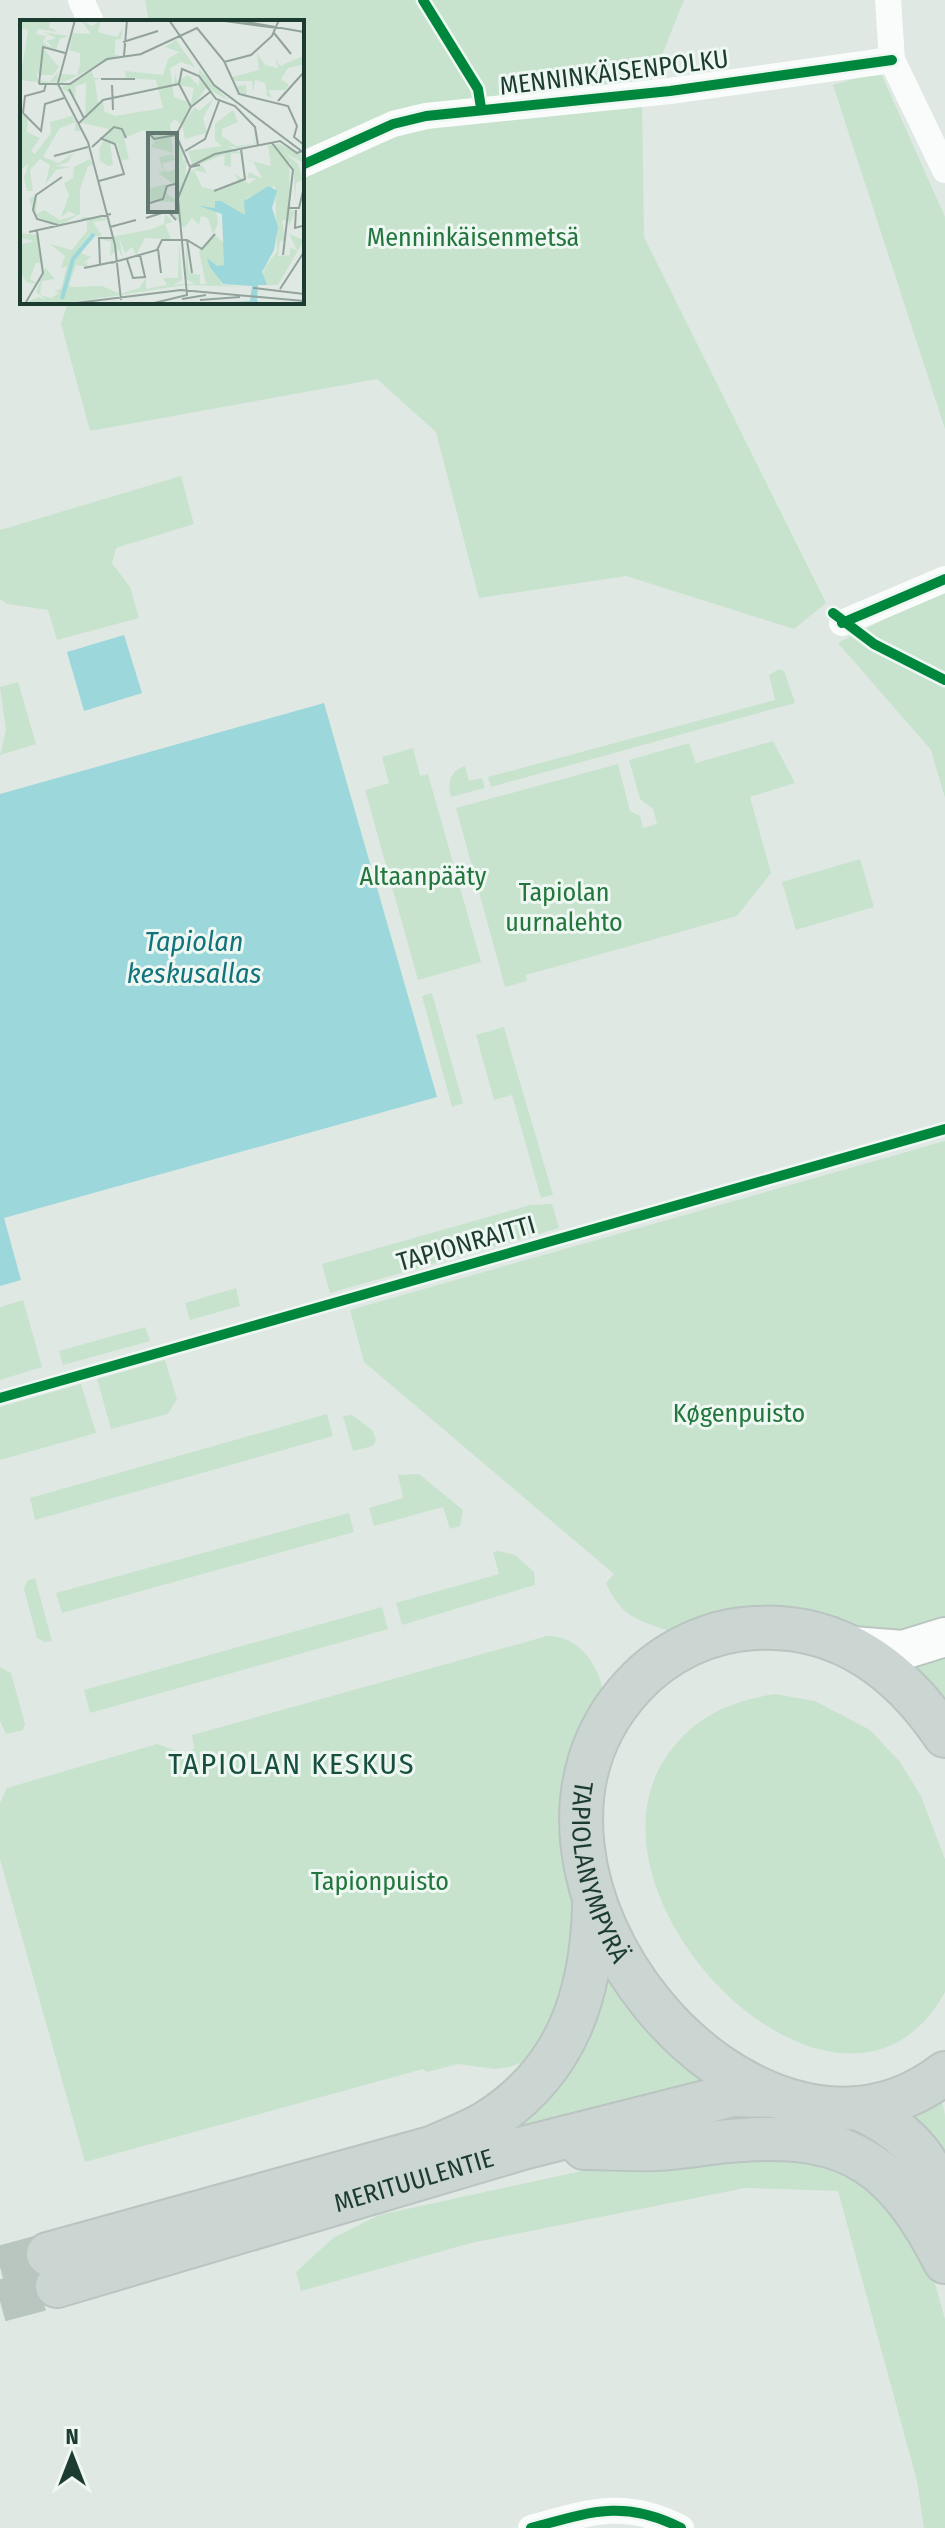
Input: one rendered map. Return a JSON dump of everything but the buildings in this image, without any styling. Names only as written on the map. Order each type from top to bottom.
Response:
[{"type":"main road","name":"TAPIOLANYMPYRÄ","points":[[945,1736],[900,1680],[852,1646],[800,1629],[767,1627],[732,1630],[684,1647],[637,1681],[617,1704],[590,1756],[581,1789],[580,1845],[594,1895],[628,1970],[662,2017],[707,2056],[745,2082],[775,2096],[815,2105],[858,2108],[901,2100],[945,2073]]},
{"type":"main road","points":[[852,1646],[903,1650],[945,1637]]},
{"type":"main road","name":"MERITUULENTIE","points":[[594,1895],[589,1975],[576,2015],[558,2052],[532,2085],[487,2121],[431,2148],[53,2270],[733,2095],[775,2096]]},
{"type":"main road","points":[[858,2108],[889,2122],[914,2144],[931,2166],[945,2218]]},
{"type":"main road","points":[[523,2148],[657,2149],[781,2139],[817,2142],[853,2154],[902,2191],[921,2214],[945,2262]]},
{"type":"street","points":[[81,0],[90,20]]},
{"type":"street","points":[[888,0],[892,60],[945,170]]},
{"type":"street","name":"MENNINKÄISENPOLKU","points":[[304,164],[393,124],[426,116],[670,91],[892,60]]},
{"type":"street","points":[[842,623],[945,579]]},
{"type":"street","points":[[531,2528],[603,2510],[629,2509],[654,2514],[681,2528]]},
{"type":"green space","name":"Menninkäisenmetsä","points":[[145,0],[684,0],[642,105],[644,237],[826,603],[794,629],[626,576],[479,598],[436,432],[377,379],[90,431],[61,324],[67,304],[304,304],[304,20],[149,20]]},
{"type":"green space","points":[[880,71],[945,217],[945,429],[833,85]]},
{"type":"green space","points":[[181,476],[194,524],[116,548],[112,563],[130,587],[139,618],[57,640],[48,610],[7,604],[0,599],[0,530]]},
{"type":"green space","points":[[945,588],[945,798],[931,750],[838,643]]},
{"type":"green space","points":[[779,669],[784,671],[795,703],[491,787],[488,777],[775,700],[769,675]]},
{"type":"green space","points":[[18,682],[36,744],[0,755],[6,730],[0,687]]},
{"type":"green space","name":"Tapiolan uurnalehto","points":[[773,741],[795,783],[750,797],[771,873],[737,916],[526,975],[527,981],[505,987],[456,808],[618,764],[630,811],[640,816],[643,828],[657,824],[653,809],[640,799],[629,760],[689,743],[696,763]]},
{"type":"green space","name":"Altaanpääty","points":[[413,748],[420,776],[428,774],[481,962],[418,980],[365,790],[389,783],[382,757]]},
{"type":"green space","points":[[465,766],[469,781],[482,778],[485,788],[451,797],[451,778]]},
{"type":"green space","points":[[860,859],[874,907],[796,930],[782,882]]},
{"type":"green space","points":[[432,993],[463,1103],[452,1107],[422,996]]},
{"type":"green space","points":[[504,1027],[553,1195],[541,1198],[512,1095],[494,1100],[476,1035]]},
{"type":"green space","name":"Køgenpuisto","points":[[945,1141],[945,1627],[917,1638],[669,1631],[639,1620],[624,1610],[606,1583],[614,1574],[364,1362],[350,1310]]},
{"type":"green space","points":[[552,1204],[559,1228],[330,1293],[322,1264],[530,1205]]},
{"type":"green space","points":[[236,1288],[240,1306],[190,1320],[185,1303]]},
{"type":"green space","points":[[23,1300],[42,1367],[0,1380],[0,1307]]},
{"type":"green space","points":[[145,1327],[150,1341],[63,1365],[59,1351]]},
{"type":"green space","points":[[165,1360],[177,1399],[168,1414],[111,1429],[97,1379]]},
{"type":"green space","points":[[81,1384],[96,1433],[0,1460],[0,1407]]},
{"type":"green space","points":[[327,1414],[333,1436],[35,1520],[30,1498]]},
{"type":"green space","points":[[352,1415],[372,1430],[376,1440],[373,1446],[353,1451],[343,1416]]},
{"type":"green space","points":[[419,1474],[463,1510],[460,1526],[450,1529],[443,1507],[374,1526],[369,1508],[403,1498],[398,1475]]},
{"type":"green space","points":[[349,1513],[354,1532],[62,1613],[56,1593]]},
{"type":"green space","points":[[493,1552],[515,1555],[534,1572],[535,1585],[402,1625],[396,1603],[499,1574]]},
{"type":"green space","points":[[35,1578],[52,1641],[37,1638],[24,1589],[27,1581]]},
{"type":"green space","points":[[382,1607],[388,1629],[90,1713],[84,1690]]},
{"type":"green space","name":"Tapionpuisto","points":[[547,1636],[569,1641],[586,1654],[597,1672],[604,1694],[583,1902],[556,2021],[525,2061],[495,2069],[458,2064],[427,2072],[423,2069],[85,2162],[0,1859],[0,1803],[7,1788],[157,1744],[189,1755],[194,1748],[192,1735]]},
{"type":"green space","points":[[945,1650],[945,1703],[911,1669],[914,1660]]},
{"type":"green space","points":[[0,1667],[11,1673],[25,1724],[23,1730],[6,1734],[0,1721]]},
{"type":"green space","points":[[775,1694],[815,1701],[870,1730],[900,1762],[921,1796],[945,1859],[945,1992],[900,2041],[844,2053],[785,2036],[730,1997],[683,1942],[653,1879],[646,1814],[668,1754],[690,1730],[715,1712]]},
{"type":"green space","points":[[605,1966],[722,2078],[456,2160]]},
{"type":"green space","points":[[941,2096],[945,2115],[945,2169],[905,2114]]},
{"type":"green space","points":[[756,2147],[867,2179],[928,2259],[945,2319],[945,2528],[924,2528],[917,2481],[838,2191],[745,2188],[471,2243],[301,2291],[296,2272],[333,2238],[379,2215],[586,2170]]},
{"type":"water","points":[[124,635],[142,693],[84,711],[67,652]]},
{"type":"water","name":"Tapiolan keskusallas","points":[[324,703],[437,1097],[4,1218],[21,1280],[0,1286],[0,794]]},
{"type":"tunnel","points":[[0,2267],[48,2254]]},
{"type":"tunnel","points":[[0,2301],[57,2286]]},
{"type":"cycle path","points":[[423,0],[478,89],[481,108]]},
{"type":"cycle path","points":[[304,164],[393,124],[426,116],[670,91],[892,60]]},
{"type":"cycle path","points":[[842,623],[945,579]]},
{"type":"cycle path","points":[[833,613],[874,644],[945,680]]},
{"type":"cycle path","name":"TAPIONRAITTI","points":[[0,1398],[945,1129]]},
{"type":"cycle path","points":[[531,2528],[607,2511],[642,2514],[681,2528]]},
{"type":"district","name":"TAPIOLAN KESKUS","points":[[292,1764]]}]
